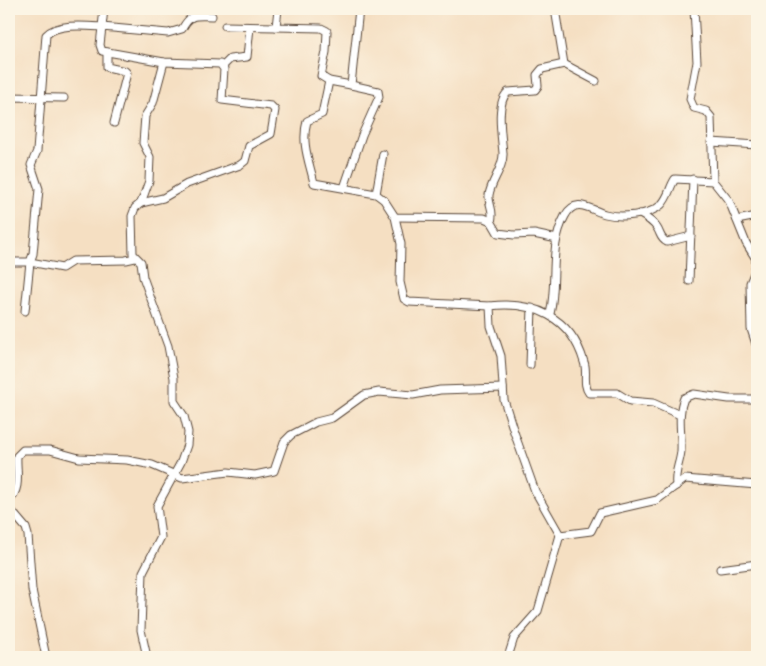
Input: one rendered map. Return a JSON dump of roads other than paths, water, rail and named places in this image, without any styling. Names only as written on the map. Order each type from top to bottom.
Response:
[{"type":"street","points":[[104,9],[100,48],[107,52],[164,62],[220,64],[223,66]]},
{"type":"street","points":[[276,27],[278,9]]},
{"type":"street","points":[[351,85],[359,9]]},
{"type":"street","points":[[556,9],[564,64]]},
{"type":"street","points":[[694,9],[696,62],[690,99],[694,108],[709,113],[711,117],[710,142],[713,181],[730,201],[746,243],[756,254],[757,264],[750,283],[754,320],[752,336],[757,347]]},
{"type":"street","points":[[25,311],[39,200],[38,183],[31,165],[37,151],[46,35],[50,30],[63,27],[102,27],[168,33],[182,29],[186,21],[193,16],[212,16]]},
{"type":"street","points":[[225,26],[321,28],[326,31],[326,52],[320,76],[329,81],[378,91],[380,97],[362,135],[344,188]]},
{"type":"street","points":[[141,203],[163,198],[187,184],[240,165],[245,161],[249,146],[270,134],[273,127],[273,107],[222,100],[223,66],[230,59],[247,57],[250,27]]},
{"type":"street","points":[[107,52],[107,67],[126,71],[127,73],[114,123]]},
{"type":"street","points":[[147,657],[141,630],[141,584],[146,564],[161,537],[157,506],[172,475],[181,462],[187,445],[188,432],[184,416],[174,401],[174,378],[165,335],[144,277],[141,262],[135,258],[132,250],[132,216],[141,203],[149,181],[150,157],[143,143],[145,116],[153,103],[164,62]]},
{"type":"street","points":[[557,239],[534,234],[514,235],[498,233],[492,221],[493,211],[489,196],[503,154],[500,137],[505,95],[514,91],[535,90],[538,86],[537,75],[542,69],[564,64],[596,81]]},
{"type":"street","points":[[329,81],[322,114],[307,121],[304,144],[314,183],[376,194],[384,200],[395,217],[401,244],[400,282],[404,299],[409,302],[490,306],[508,304],[532,308],[550,314],[564,327],[581,353],[586,368],[585,383],[588,393],[617,393],[630,402],[652,403],[680,415]]},
{"type":"street","points":[[9,97],[64,98]]},
{"type":"street","points":[[710,142],[757,145]]},
{"type":"street","points":[[376,194],[383,154]]},
{"type":"street","points":[[550,314],[554,291],[552,264],[557,239],[565,215],[578,205],[585,205],[606,215],[640,214],[660,206],[668,197],[675,179],[713,181]]},
{"type":"street","points":[[689,281],[693,179]]},
{"type":"street","points":[[640,214],[653,223],[662,240],[667,242],[691,236]]},
{"type":"street","points":[[737,220],[757,216]]},
{"type":"street","points":[[395,217],[471,217],[492,221]]},
{"type":"street","points":[[9,262],[30,262],[62,268],[73,261],[135,258]]},
{"type":"street","points":[[490,306],[491,326],[501,356],[503,388],[507,410],[527,472],[560,535],[538,611],[514,638],[508,657]]},
{"type":"street","points":[[530,365],[532,308]]},
{"type":"street","points":[[9,500],[13,496],[19,477],[17,456],[19,452],[29,449],[50,450],[79,458],[128,460],[152,466],[182,478],[228,472],[255,475],[274,471],[284,442],[291,435],[316,422],[332,418],[371,393],[413,394],[440,390],[503,388]]},
{"type":"street","points":[[676,486],[675,474],[681,452],[680,415],[684,398],[694,394],[729,399],[757,399]]},
{"type":"street","points":[[560,535],[591,532],[600,513],[648,503],[663,497],[676,486],[690,478],[757,485]]},
{"type":"street","points":[[9,508],[26,528],[28,536],[32,590],[46,657]]},
{"type":"street","points":[[720,569],[757,564]]}]
